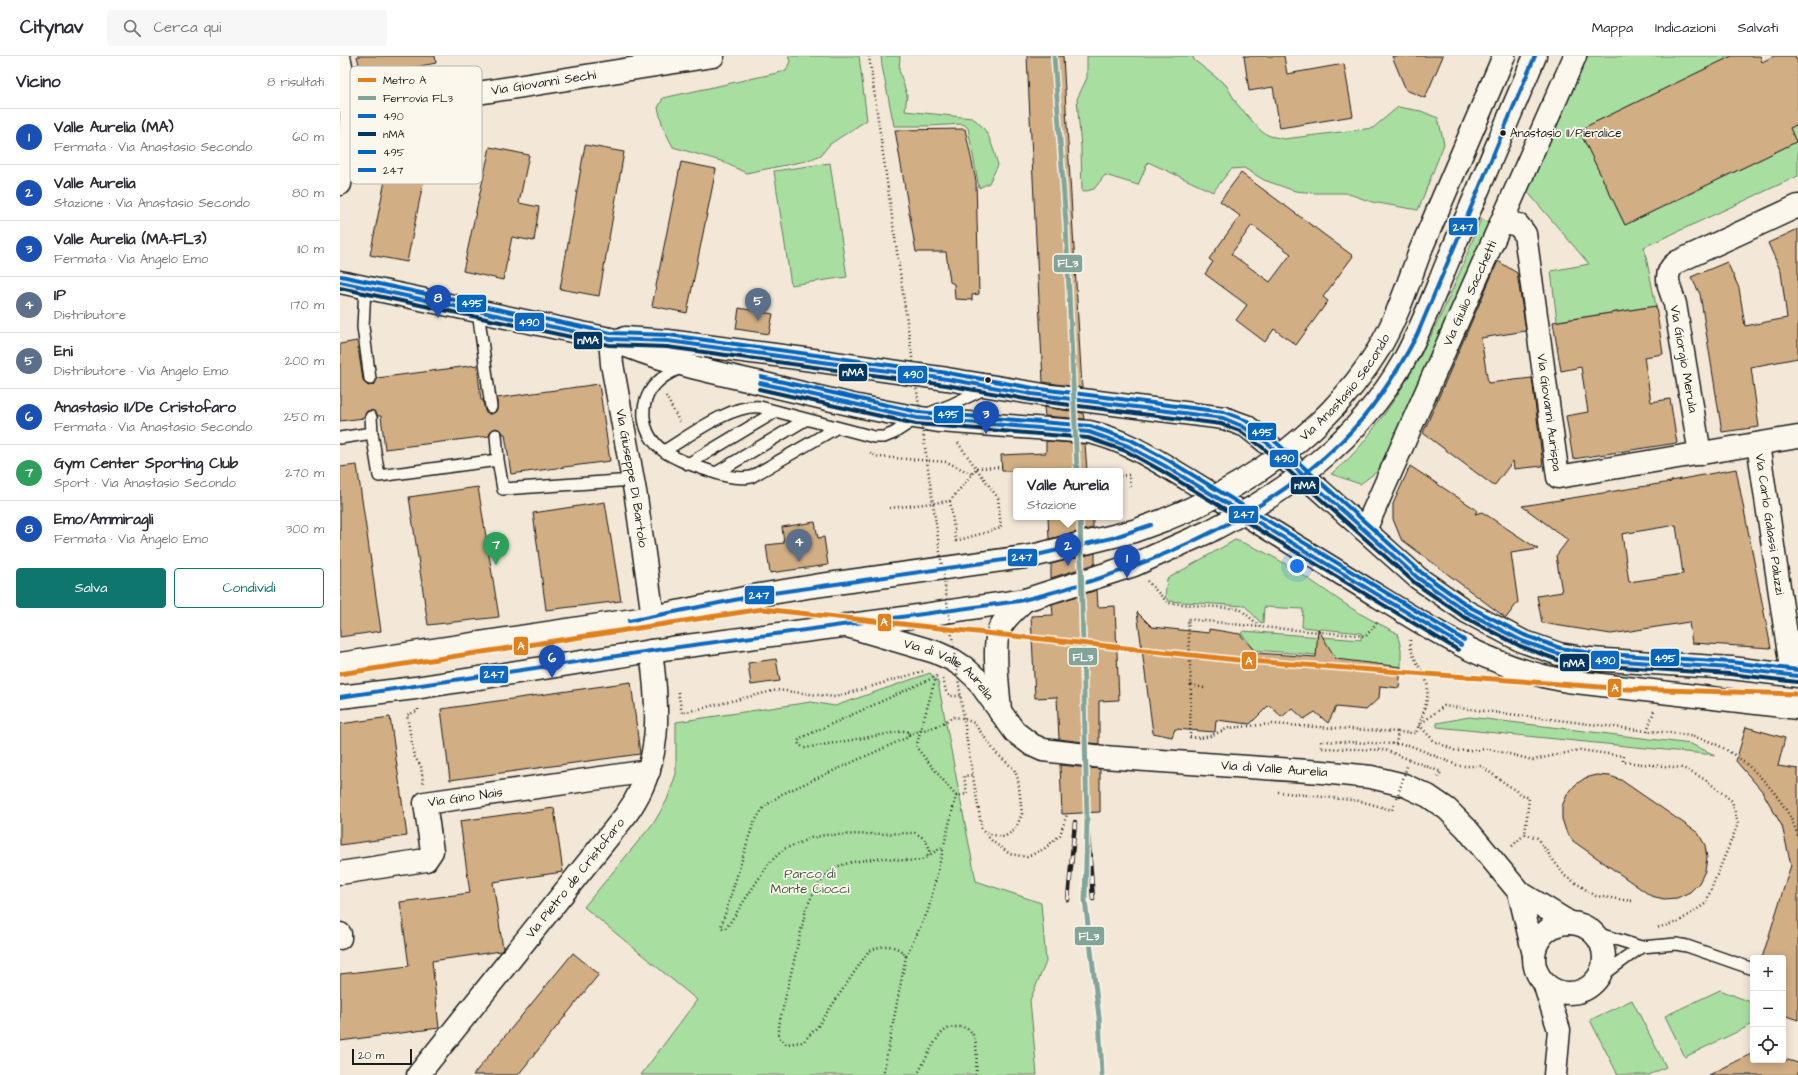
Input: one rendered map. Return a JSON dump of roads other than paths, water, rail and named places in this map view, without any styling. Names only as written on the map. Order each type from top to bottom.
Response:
[{"type":"main road","name":"Via Giovanni Sechi","points":[[482,92],[713,56]]},
{"type":"main road","name":"Via Anastasio Secondo","points":[[340,664],[653,618],[759,595],[1032,556],[1134,531],[1188,510],[1231,487],[1290,448],[1317,425],[1344,397],[1375,354],[1390,326],[1421,249],[1504,56]]},
{"type":"main road","points":[[340,697],[415,688],[651,651],[897,619],[1025,600],[1134,565],[1210,531],[1250,510],[1307,472],[1332,451],[1360,423],[1381,396],[1404,360],[1417,335],[1535,56]]},
{"type":"main road","name":"Via Giulio Sacchetti","points":[[1366,530],[1575,56]]},
{"type":"main road","points":[[340,61],[350,108]]},
{"type":"main road","points":[[340,184],[350,133]]},
{"type":"main road","name":"Via Giorgio Merula","points":[[1700,454],[1675,304],[1668,281],[1668,272],[1677,262],[1798,206]]},
{"type":"main road","name":"Via Giovanni Aurispa","points":[[1502,221],[1518,225],[1525,234],[1558,476],[1700,454]]},
{"type":"main road","points":[[340,282],[610,339],[645,353],[685,365],[917,418],[940,422],[1089,432],[1111,437],[1189,480],[1446,638],[1497,662],[1543,676],[1580,683],[1798,708]]},
{"type":"main road","points":[[610,339],[668,341],[947,379],[1079,400],[1215,416],[1242,424],[1266,442],[1418,578],[1453,604],[1482,621],[1522,641],[1559,654],[1590,658],[1731,668],[1795,675]]},
{"type":"main road","name":"Via Giuseppe Di Bartolo","points":[[610,339],[612,364],[636,497],[653,618]]},
{"type":"main road","points":[[1700,454],[1798,438]]},
{"type":"main road","name":"Via Carlo Galassi Paluzzi","points":[[1758,444],[1795,675]]},
{"type":"main road","name":"Via di Valle Aurelia","points":[[1000,712],[996,654],[998,635],[1004,622],[1025,600]]},
{"type":"main road","name":"Via di Valle Aurelia","points":[[843,625],[935,652],[953,660],[976,678],[1009,725],[1021,738],[1043,750],[1103,757],[1322,772],[1371,777],[1404,785],[1436,801],[1454,816],[1519,892],[1570,923],[1580,925],[1593,932],[1602,947],[1604,958],[1592,983],[1560,1030]]},
{"type":"main road","name":"Via Pietro de Cristofaro","points":[[418,1075],[625,816],[641,793],[654,751],[656,717],[651,651]]},
{"type":"main road","name":"Via Gino Nais","points":[[340,873],[426,860],[432,851],[425,803],[649,771]]},
{"type":"main road","name":"Via di Valle Aurelia","points":[[1519,892],[1535,965],[1538,975],[1544,983],[1560,1030],[1555,1075]]},
{"type":"main road","points":[[1534,955],[1537,944],[1550,929],[1570,923]]},
{"type":"main road","points":[[1544,983],[1562,993],[1573,993],[1592,983]]},
{"type":"lane","points":[[365,287],[363,327],[370,379]]},
{"type":"lane","points":[[478,311],[491,408]]},
{"type":"lane","points":[[685,365],[666,375],[655,384],[644,404],[643,414],[645,426],[654,441],[664,451],[688,464],[734,478],[752,476],[836,428]]},
{"type":"lane","points":[[664,451],[734,411],[750,406],[878,438],[894,433],[917,418],[951,405],[990,386]]},
{"type":"lane","points":[[688,464],[775,412]]},
{"type":"lane","points":[[371,417],[379,476],[498,460]]},
{"type":"lane","points":[[716,473],[805,420]]},
{"type":"lane","points":[[340,438],[372,433]]},
{"type":"lane","points":[[496,435],[498,460],[503,488],[632,480]]},
{"type":"lane","points":[[1593,932],[1641,947],[1676,944],[1702,951],[1750,968]]},
{"type":"lane","points":[[1592,983],[1641,947]]},
{"type":"railway","points":[[1087,821],[1093,899]]},
{"type":"railway","points":[[1068,900],[1075,822]]},
{"type":"metro line","name":"A","points":[[340,674],[762,609],[1238,660],[1628,689],[1798,694]]},
{"type":"rail line","name":"FL3","points":[[1054,56],[1066,224],[1077,468]]},
{"type":"rail line","name":"FL3","points":[[1080,520],[1087,821],[1085,900],[1099,1017],[1102,1075]]},
{"type":"place","name":"Anastasio II/Pieralice","points":[[1503,133]]},
{"type":"place","name":"Emo/Ammiragli","points":[[438,318]]},
{"type":"place","name":"Eni","points":[[758,321]]},
{"type":"place","name":"Valle Aurelia (MA-FL3)","points":[[986,434]]},
{"type":"place","name":"IP","points":[[799,562]]},
{"type":"place","name":"Gym Center Sporting Club","points":[[496,565]]},
{"type":"place","name":"Valle Aurelia","points":[[1068,566]]},
{"type":"place","name":"Valle Aurelia (MA)","points":[[1127,578]]},
{"type":"place","name":"Anastasio II/De Cristofaro","points":[[552,678]]},
{"type":"park label","name":"Parco di Monte Ciocci","points":[[810,882]]}]
